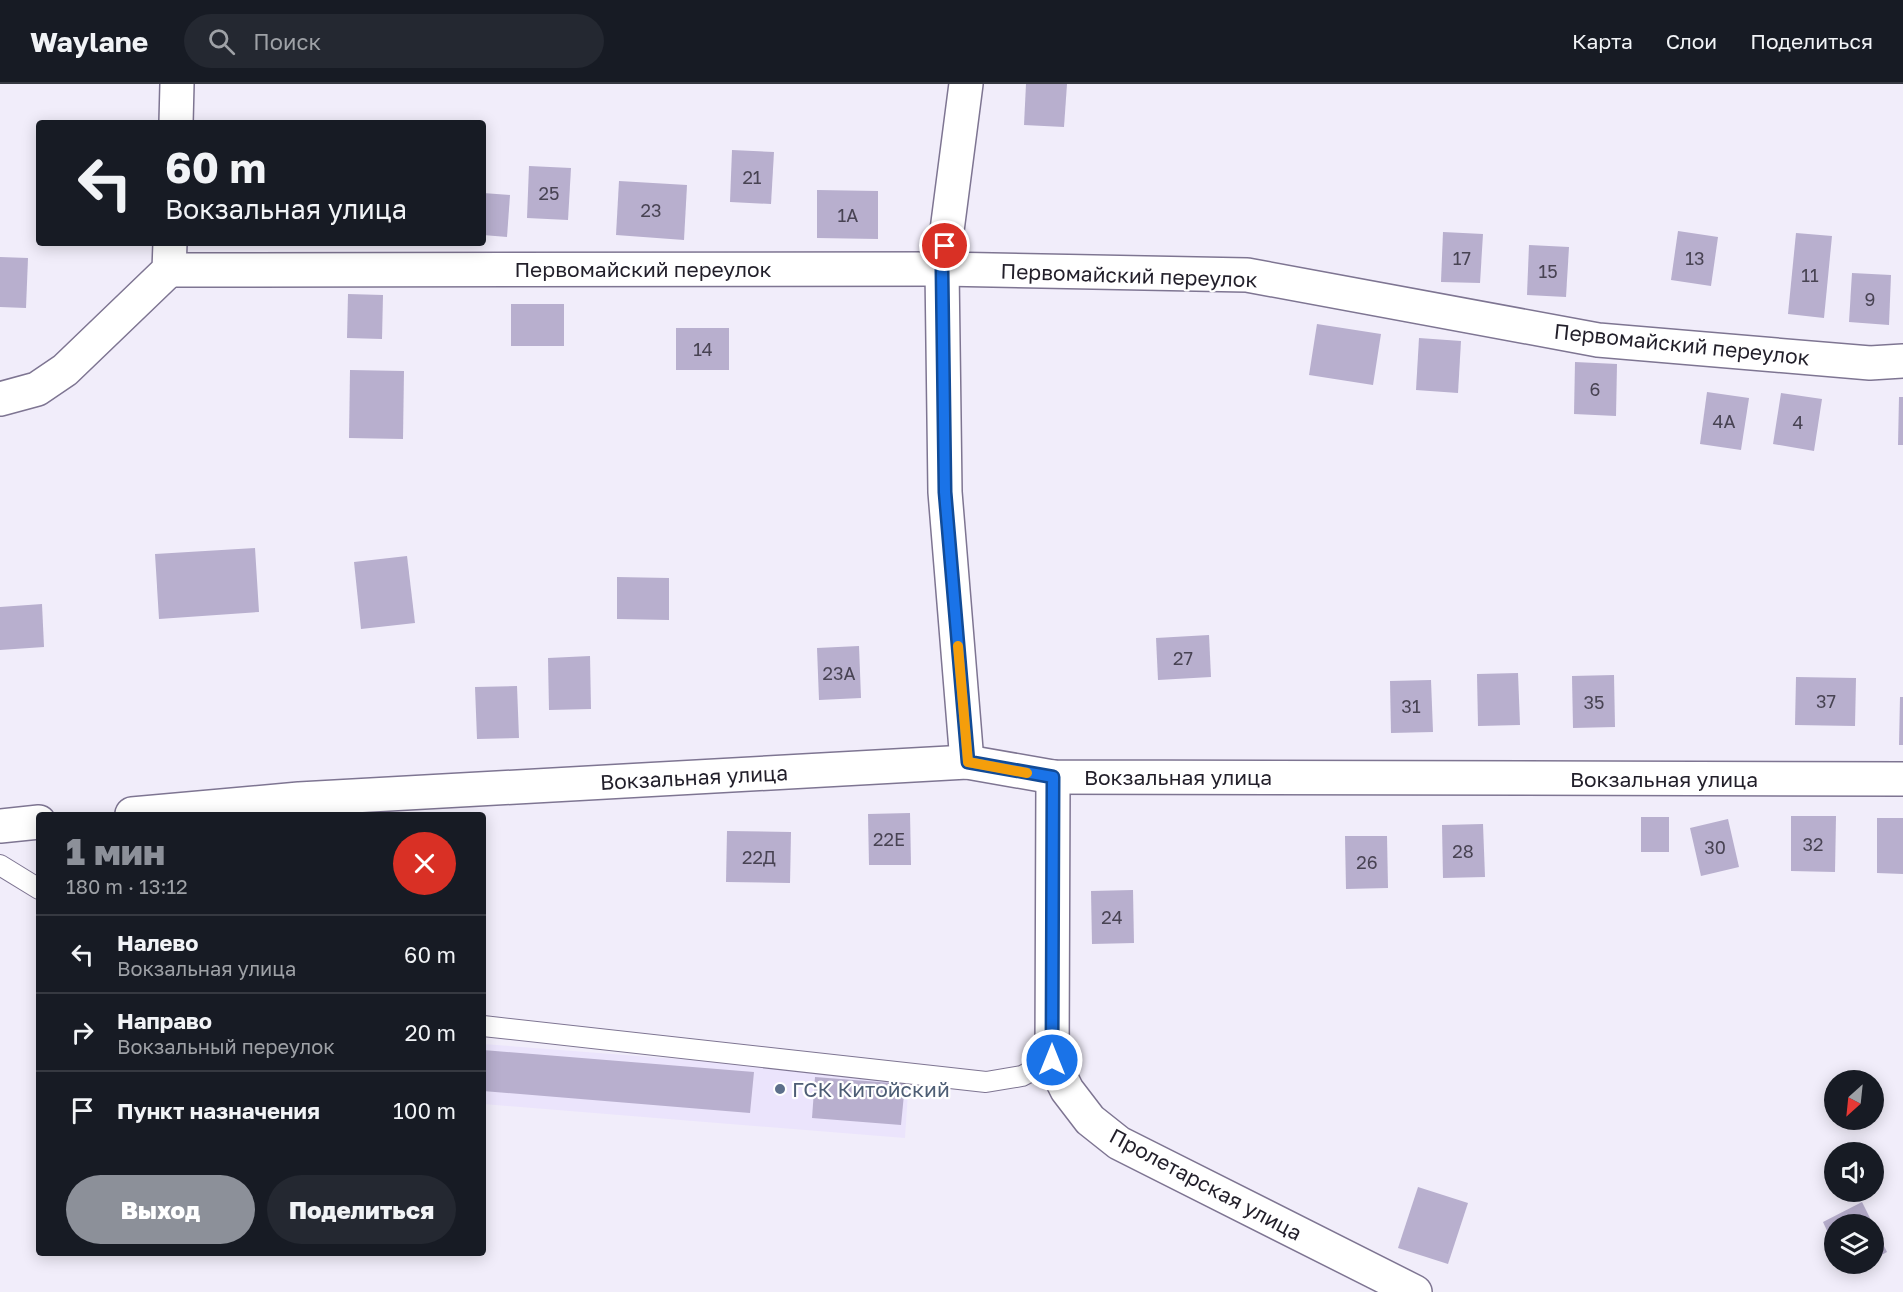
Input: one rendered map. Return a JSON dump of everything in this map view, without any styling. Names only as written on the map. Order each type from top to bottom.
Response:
[{"type":"street","points":[[176,120],[177,84]]},
{"type":"street","points":[[966,84],[942,269],[945,492],[968,762]]},
{"type":"street","points":[[0,399],[37,389],[65,370],[170,257]]},
{"type":"street","name":"Первомайский переулок","points":[[170,257],[1246,275],[1598,340],[1870,363],[1903,361]]},
{"type":"street","name":"Вокзальная улица","points":[[154,812],[299,799],[968,762],[1053,777],[1903,779]]},
{"type":"street","name":"Пролетарская улица","points":[[1053,777],[1052,1060],[1067,1090],[1090,1120],[1119,1143],[1415,1292]]},
{"type":"street","points":[[0,826],[36,822]]},
{"type":"lane","points":[[0,865],[36,887]]},
{"type":"lane","points":[[486,1026],[986,1082],[1022,1076],[1052,1060]]},
{"type":"shaded area","points":[[486,1044],[909,1077],[905,1138],[486,1104]]},
{"type":"building","points":[[1026,84],[1067,84],[1064,127],[1024,125]]},
{"type":"building","points":[[732,150],[774,152],[771,204],[730,202]]},
{"type":"building","points":[[529,166],[571,168],[568,220],[527,218]]},
{"type":"building","points":[[619,181],[687,185],[684,240],[616,235]]},
{"type":"building","points":[[817,190],[878,191],[878,239],[817,238]]},
{"type":"building","points":[[486,193],[510,195],[507,237],[486,235]]},
{"type":"building","points":[[1678,231],[1718,237],[1711,286],[1671,280]]},
{"type":"building","points":[[1443,232],[1483,234],[1480,283],[1441,282]]},
{"type":"building","points":[[1796,233],[1832,236],[1824,318],[1788,314]]},
{"type":"building","points":[[1529,245],[1569,247],[1566,297],[1527,295]]},
{"type":"building","points":[[0,257],[28,258],[26,308],[0,307]]},
{"type":"building","points":[[1852,273],[1891,275],[1889,325],[1849,322]]},
{"type":"building","points":[[348,294],[383,295],[382,339],[347,338]]},
{"type":"building","points":[[511,304],[564,304],[564,346],[511,346]]},
{"type":"building","points":[[1317,324],[1381,334],[1373,385],[1309,375]]},
{"type":"building","points":[[676,328],[729,328],[729,370],[676,370]]},
{"type":"building","points":[[1419,338],[1461,341],[1458,393],[1416,390]]},
{"type":"building","points":[[1575,362],[1617,364],[1616,416],[1574,414]]},
{"type":"building","points":[[350,370],[404,371],[403,439],[349,438]]},
{"type":"building","points":[[1707,392],[1749,398],[1741,450],[1700,444]]},
{"type":"building","points":[[1781,393],[1822,399],[1814,451],[1773,444]]},
{"type":"building","points":[[1899,397],[1903,397],[1903,445],[1898,445]]},
{"type":"building","points":[[255,548],[259,612],[159,619],[155,554]]},
{"type":"building","points":[[407,556],[415,623],[361,629],[354,562]]},
{"type":"building","points":[[617,577],[669,578],[669,620],[617,619]]},
{"type":"building","points":[[42,604],[44,647],[0,650],[0,607]]},
{"type":"building","points":[[1209,635],[1211,677],[1158,680],[1156,638]]},
{"type":"building","points":[[859,646],[861,698],[819,700],[817,648]]},
{"type":"building","points":[[590,656],[591,709],[549,710],[548,658]]},
{"type":"building","points":[[1518,673],[1520,725],[1478,726],[1477,674]]},
{"type":"building","points":[[1614,675],[1615,727],[1573,728],[1572,676]]},
{"type":"building","points":[[1796,677],[1856,678],[1855,726],[1795,725]]},
{"type":"building","points":[[1431,680],[1433,732],[1391,733],[1390,681]]},
{"type":"building","points":[[517,686],[519,738],[477,739],[475,687]]},
{"type":"building","points":[[1900,697],[1903,697],[1903,745],[1899,745]]},
{"type":"building","points":[[910,813],[911,865],[869,865],[868,814]]},
{"type":"building","points":[[1791,816],[1836,816],[1835,872],[1791,871]]},
{"type":"building","points":[[1641,817],[1669,817],[1669,852],[1641,852]]},
{"type":"building","points":[[1877,818],[1903,818],[1903,874],[1877,873]]},
{"type":"building","points":[[1728,819],[1739,867],[1701,876],[1690,828]]},
{"type":"building","points":[[1483,824],[1485,877],[1443,878],[1442,825]]},
{"type":"building","points":[[727,831],[791,832],[790,883],[726,882]]},
{"type":"building","points":[[1345,836],[1387,836],[1388,888],[1346,889]]},
{"type":"building","points":[[1133,890],[1134,943],[1092,944],[1091,891]]},
{"type":"building","points":[[486,1050],[754,1072],[750,1113],[486,1091]]},
{"type":"building","points":[[815,1077],[905,1084],[901,1125],[812,1118]]},
{"type":"building","points":[[1418,1187],[1468,1203],[1448,1264],[1398,1248]]},
{"type":"building","points":[[1862,1202],[1868,1214],[1839,1214]]},
{"type":"slow traffic","points":[[958,646],[968,762],[1027,773]]},
{"type":"place","name":"ГСК Китойский","points":[[780,1089]]},
{"type":"route","points":[[945,246],[942,269],[945,492],[968,762],[1053,777],[1052,1060]]}]
